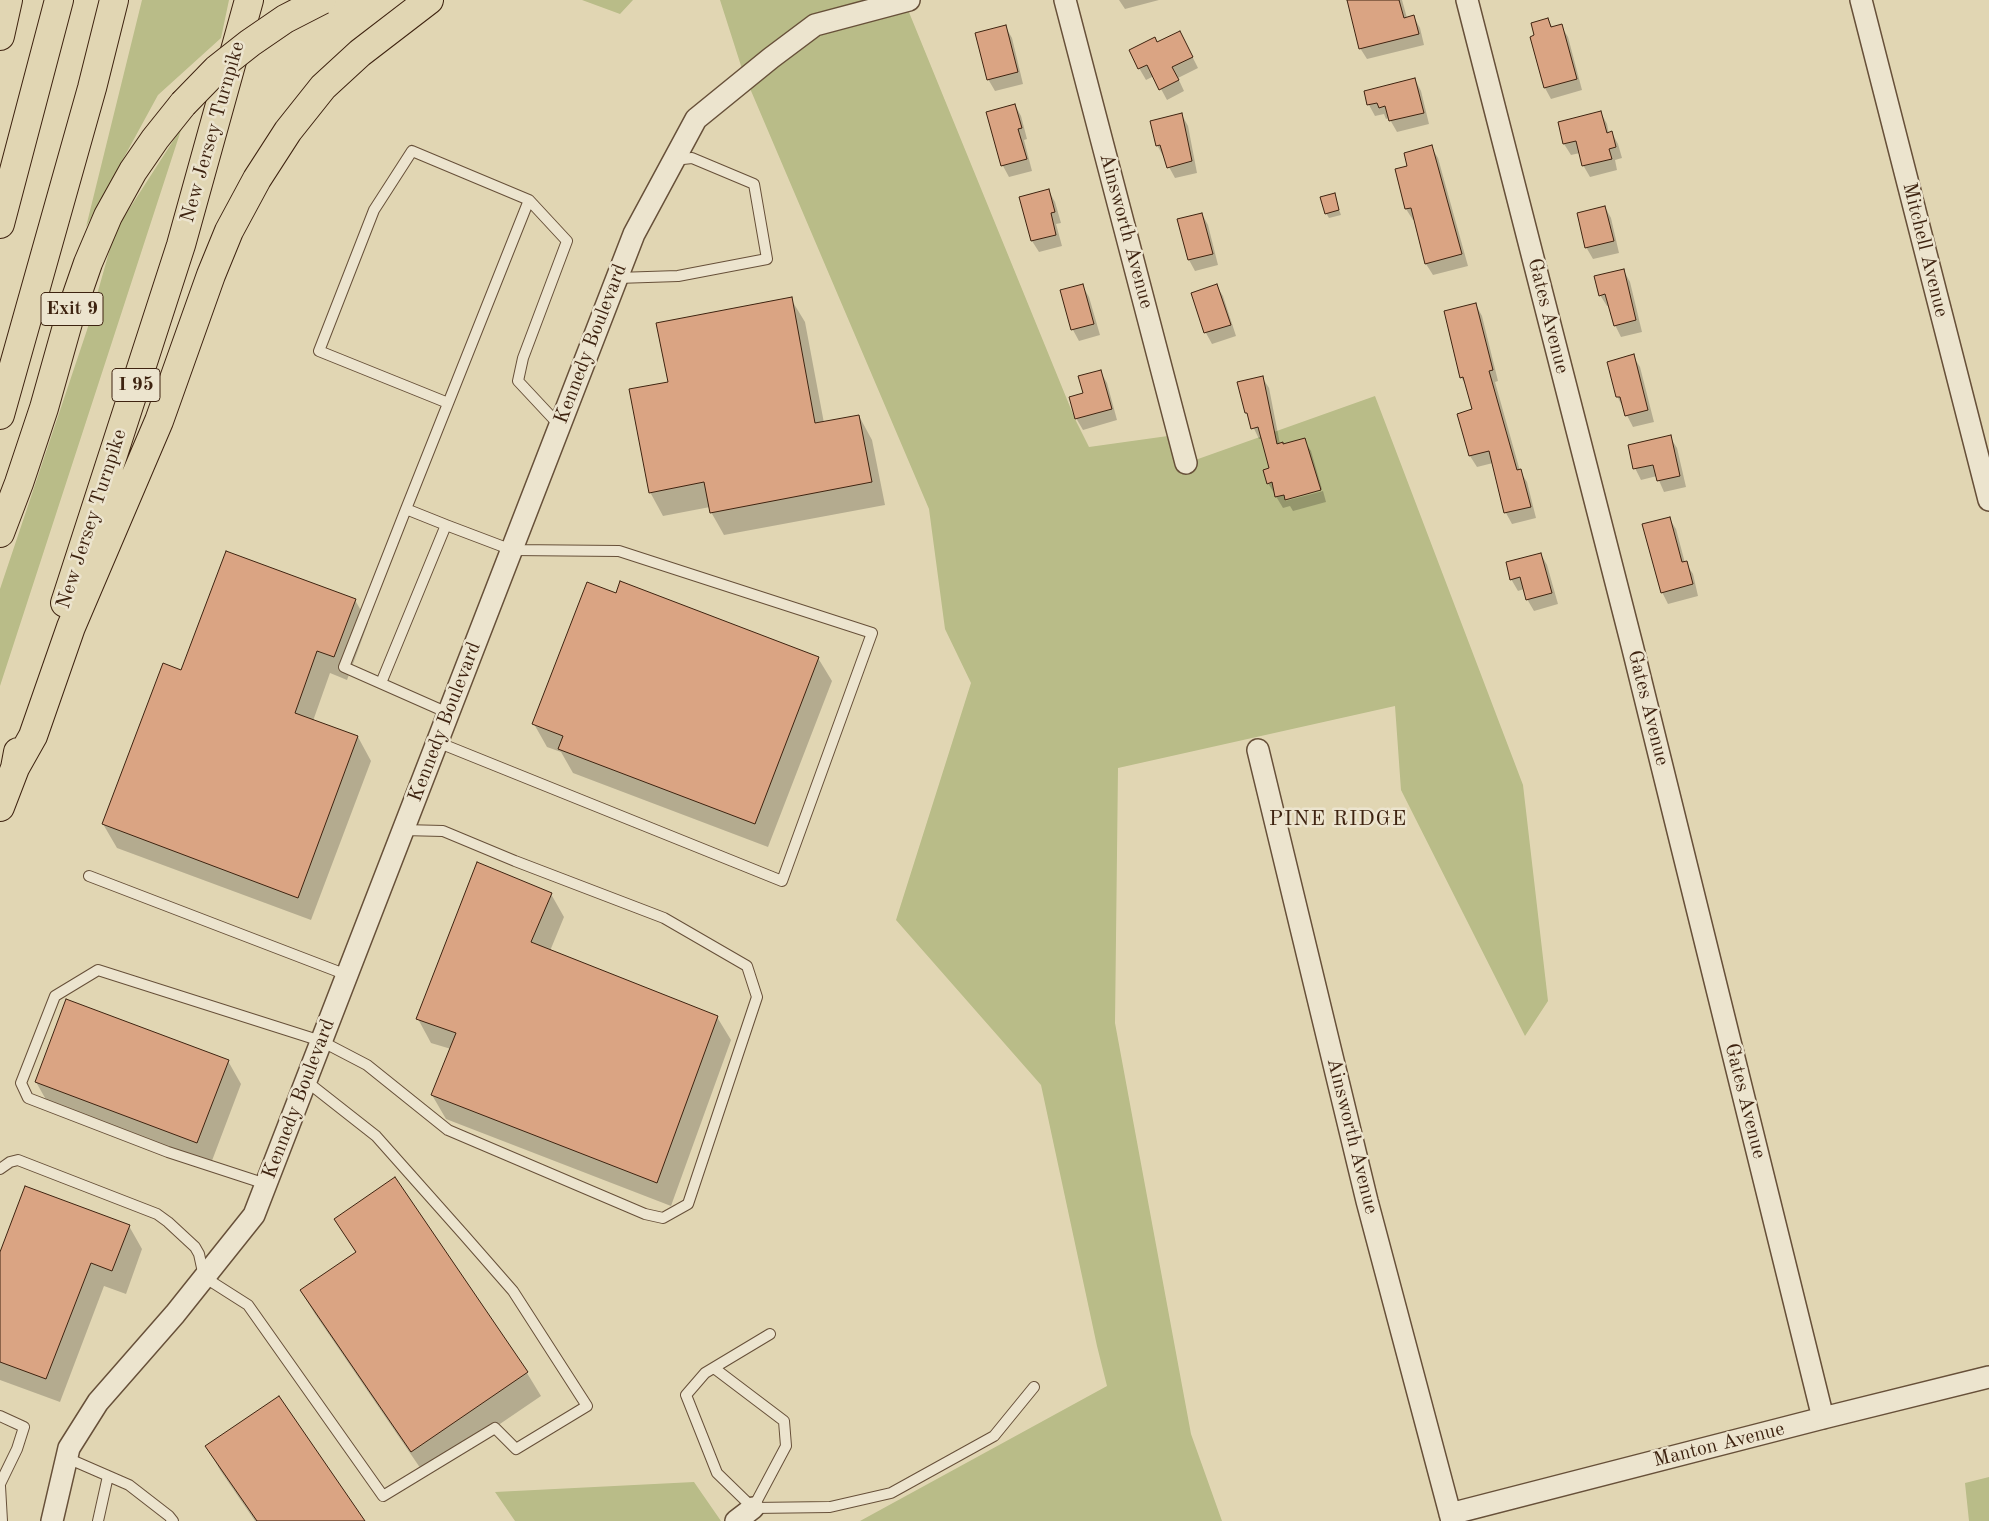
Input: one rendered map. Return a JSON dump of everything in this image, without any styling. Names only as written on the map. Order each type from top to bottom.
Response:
[{"type":"highway","points":[[0,36],[8,0]]},
{"type":"highway","points":[[0,224],[59,0]]},
{"type":"highway","points":[[0,415],[87,107],[114,0]]},
{"type":"highway","name":"New Jersey Turnpike","points":[[0,807],[181,245],[249,0]]},
{"type":"highway","name":"Exit 9","points":[[0,534],[26,464],[71,312],[88,263],[108,216],[133,171],[155,139],[183,104],[217,69],[250,42],[285,19],[322,0]]},
{"type":"highway","points":[[14,768],[33,736],[71,627],[159,421],[211,275],[229,232],[257,180],[288,130],[323,88],[360,53],[428,0]]},
{"type":"street","name":"Kennedy Boulevard","points":[[52,1521],[69,1448],[98,1402],[175,1314],[254,1215],[634,234],[696,119],[771,58],[815,26],[909,0]]},
{"type":"street","name":"Ainsworth Avenue","points":[[1066,0],[1186,463]]},
{"type":"street","name":"Gates Avenue","points":[[1467,0],[1632,645],[1824,1418]]},
{"type":"street","name":"Mitchell Avenue","points":[[1861,0],[1989,500]]},
{"type":"street","name":"Ainsworth Avenue","points":[[1258,750],[1368,1200],[1451,1518]]},
{"type":"street","name":"Manton Avenue","points":[[1451,1518],[1824,1418],[1989,1377]]},
{"type":"street","points":[[736,1521],[753,1508]]},
{"type":"lane","points":[[448,403],[319,350],[374,210],[412,151],[529,200],[566,241],[523,358],[518,381],[560,426]]},
{"type":"lane","points":[[617,278],[678,276],[767,258],[754,184],[692,158],[674,160]]},
{"type":"lane","points":[[448,713],[344,667],[529,200]]},
{"type":"lane","points":[[406,509],[512,550],[619,551],[872,633],[782,881],[437,742]]},
{"type":"lane","points":[[381,683],[446,526]]},
{"type":"lane","points":[[266,1184],[168,1152],[28,1098],[21,1083],[55,996],[98,970],[321,1041],[367,1065],[448,1130],[645,1214],[663,1218],[688,1204],[757,998],[747,966],[664,918],[515,861],[443,831],[403,830]]},
{"type":"lane","points":[[88,876],[347,975]]},
{"type":"lane","points":[[0,1169],[10,1162],[18,1160],[157,1214],[194,1247],[199,1254],[204,1278],[248,1305],[383,1496],[495,1428],[516,1449],[587,1406],[513,1292],[464,1234],[376,1136],[306,1081]]},
{"type":"lane","points":[[770,1334],[705,1373],[686,1395],[717,1473],[753,1508],[830,1507],[891,1493],[994,1436],[1034,1387]]},
{"type":"lane","points":[[714,1368],[784,1422],[786,1446],[753,1508]]},
{"type":"lane","points":[[0,1416],[24,1427],[1,1481],[1,1521]]},
{"type":"lane","points":[[67,1458],[129,1485],[170,1516],[173,1521]]},
{"type":"lane","points":[[98,1521],[108,1476]]},
{"type":"green space","points":[[142,0],[229,0],[221,38],[158,95],[86,227]]},
{"type":"green space","points":[[582,0],[633,0],[620,14]]},
{"type":"green space","points":[[720,0],[904,0],[1075,419],[1089,447],[1175,435],[1184,464],[1375,396],[1523,785],[1548,1001],[1525,1036],[1401,790],[1395,706],[1118,768],[1115,1023],[1191,1434],[1222,1521],[860,1521],[1107,1386],[1041,1085],[896,920],[971,683],[945,629],[929,509],[743,72]]},
{"type":"green space","points":[[182,127],[0,686],[0,589],[87,330],[115,231]]},
{"type":"green space","points":[[1989,1477],[1989,1521],[1969,1521],[1965,1483]]},
{"type":"green space","points":[[694,1482],[721,1521],[515,1521],[495,1492]]},
{"type":"building","points":[[1347,0],[1399,0],[1404,18],[1414,15],[1419,34],[1359,49]]},
{"type":"building","points":[[1548,18],[1551,27],[1562,24],[1577,79],[1544,88],[1530,37],[1534,35],[1531,23]]},
{"type":"building","points":[[1006,25],[1018,72],[987,80],[975,33]]},
{"type":"building","points":[[1180,31],[1193,57],[1172,67],[1179,80],[1159,90],[1147,65],[1138,69],[1129,50],[1155,37],[1157,42]]},
{"type":"building","points":[[1415,78],[1424,113],[1389,121],[1385,106],[1379,108],[1377,103],[1367,105],[1364,91]]},
{"type":"building","points":[[1015,104],[1022,128],[1018,129],[1027,159],[1001,166],[986,112]]},
{"type":"building","points":[[1601,111],[1607,133],[1612,131],[1616,147],[1609,149],[1612,159],[1582,166],[1576,141],[1563,144],[1558,122]]},
{"type":"building","points":[[1182,113],[1192,161],[1167,168],[1160,145],[1156,146],[1150,121]]},
{"type":"building","points":[[1432,145],[1462,254],[1425,264],[1411,208],[1405,209],[1395,169],[1407,166],[1404,153]]},
{"type":"building","points":[[1049,189],[1055,212],[1051,213],[1056,235],[1031,241],[1019,197]]},
{"type":"building","points":[[1335,193],[1339,210],[1325,214],[1320,197]]},
{"type":"building","points":[[1605,206],[1614,241],[1585,248],[1577,213]]},
{"type":"building","points":[[1202,213],[1213,254],[1188,260],[1177,219]]},
{"type":"building","points":[[1624,269],[1636,320],[1614,326],[1605,294],[1599,296],[1594,276]]},
{"type":"building","points":[[1083,284],[1094,324],[1071,330],[1060,290]]},
{"type":"building","points":[[1217,284],[1231,325],[1204,333],[1191,293]]},
{"type":"building","points":[[792,297],[815,423],[859,415],[872,482],[710,513],[704,482],[649,493],[629,389],[668,382],[656,323]]},
{"type":"building","points":[[1476,303],[1493,370],[1489,371],[1517,470],[1521,469],[1531,507],[1504,513],[1489,451],[1469,456],[1457,414],[1472,409],[1463,377],[1460,378],[1444,311]]},
{"type":"building","points":[[1634,354],[1648,410],[1625,416],[1620,397],[1616,397],[1607,362]]},
{"type":"building","points":[[1101,370],[1112,409],[1075,419],[1069,397],[1083,393],[1078,376]]},
{"type":"building","points":[[1263,376],[1277,444],[1305,438],[1321,490],[1285,500],[1284,495],[1275,497],[1272,482],[1267,484],[1263,470],[1269,468],[1258,427],[1251,429],[1237,382]]},
{"type":"building","points":[[1671,435],[1680,476],[1657,481],[1653,465],[1633,469],[1628,445]]},
{"type":"building","points":[[1670,517],[1682,562],[1687,561],[1693,584],[1661,593],[1642,524]]},
{"type":"building","points":[[226,551],[356,599],[334,657],[317,651],[295,713],[358,736],[298,898],[102,824],[163,663],[181,670]]},
{"type":"building","points":[[1541,553],[1552,593],[1526,600],[1520,577],[1510,580],[1506,562]]},
{"type":"building","points":[[620,581],[819,657],[755,824],[558,749],[563,736],[532,724],[587,582],[616,593]]},
{"type":"building","points":[[477,862],[552,893],[531,942],[718,1016],[657,1183],[431,1095],[456,1033],[416,1019]]},
{"type":"building","points":[[66,999],[229,1060],[197,1143],[35,1082]]},
{"type":"building","points":[[395,1177],[528,1372],[411,1452],[300,1290],[356,1252],[334,1219]]},
{"type":"building","points":[[25,1186],[130,1225],[112,1271],[91,1263],[46,1379],[0,1362],[0,1252]]},
{"type":"building","points":[[279,1396],[365,1521],[257,1521],[205,1446]]},
{"type":"district","name":"PINE RIDGE","points":[[1338,819]]}]
